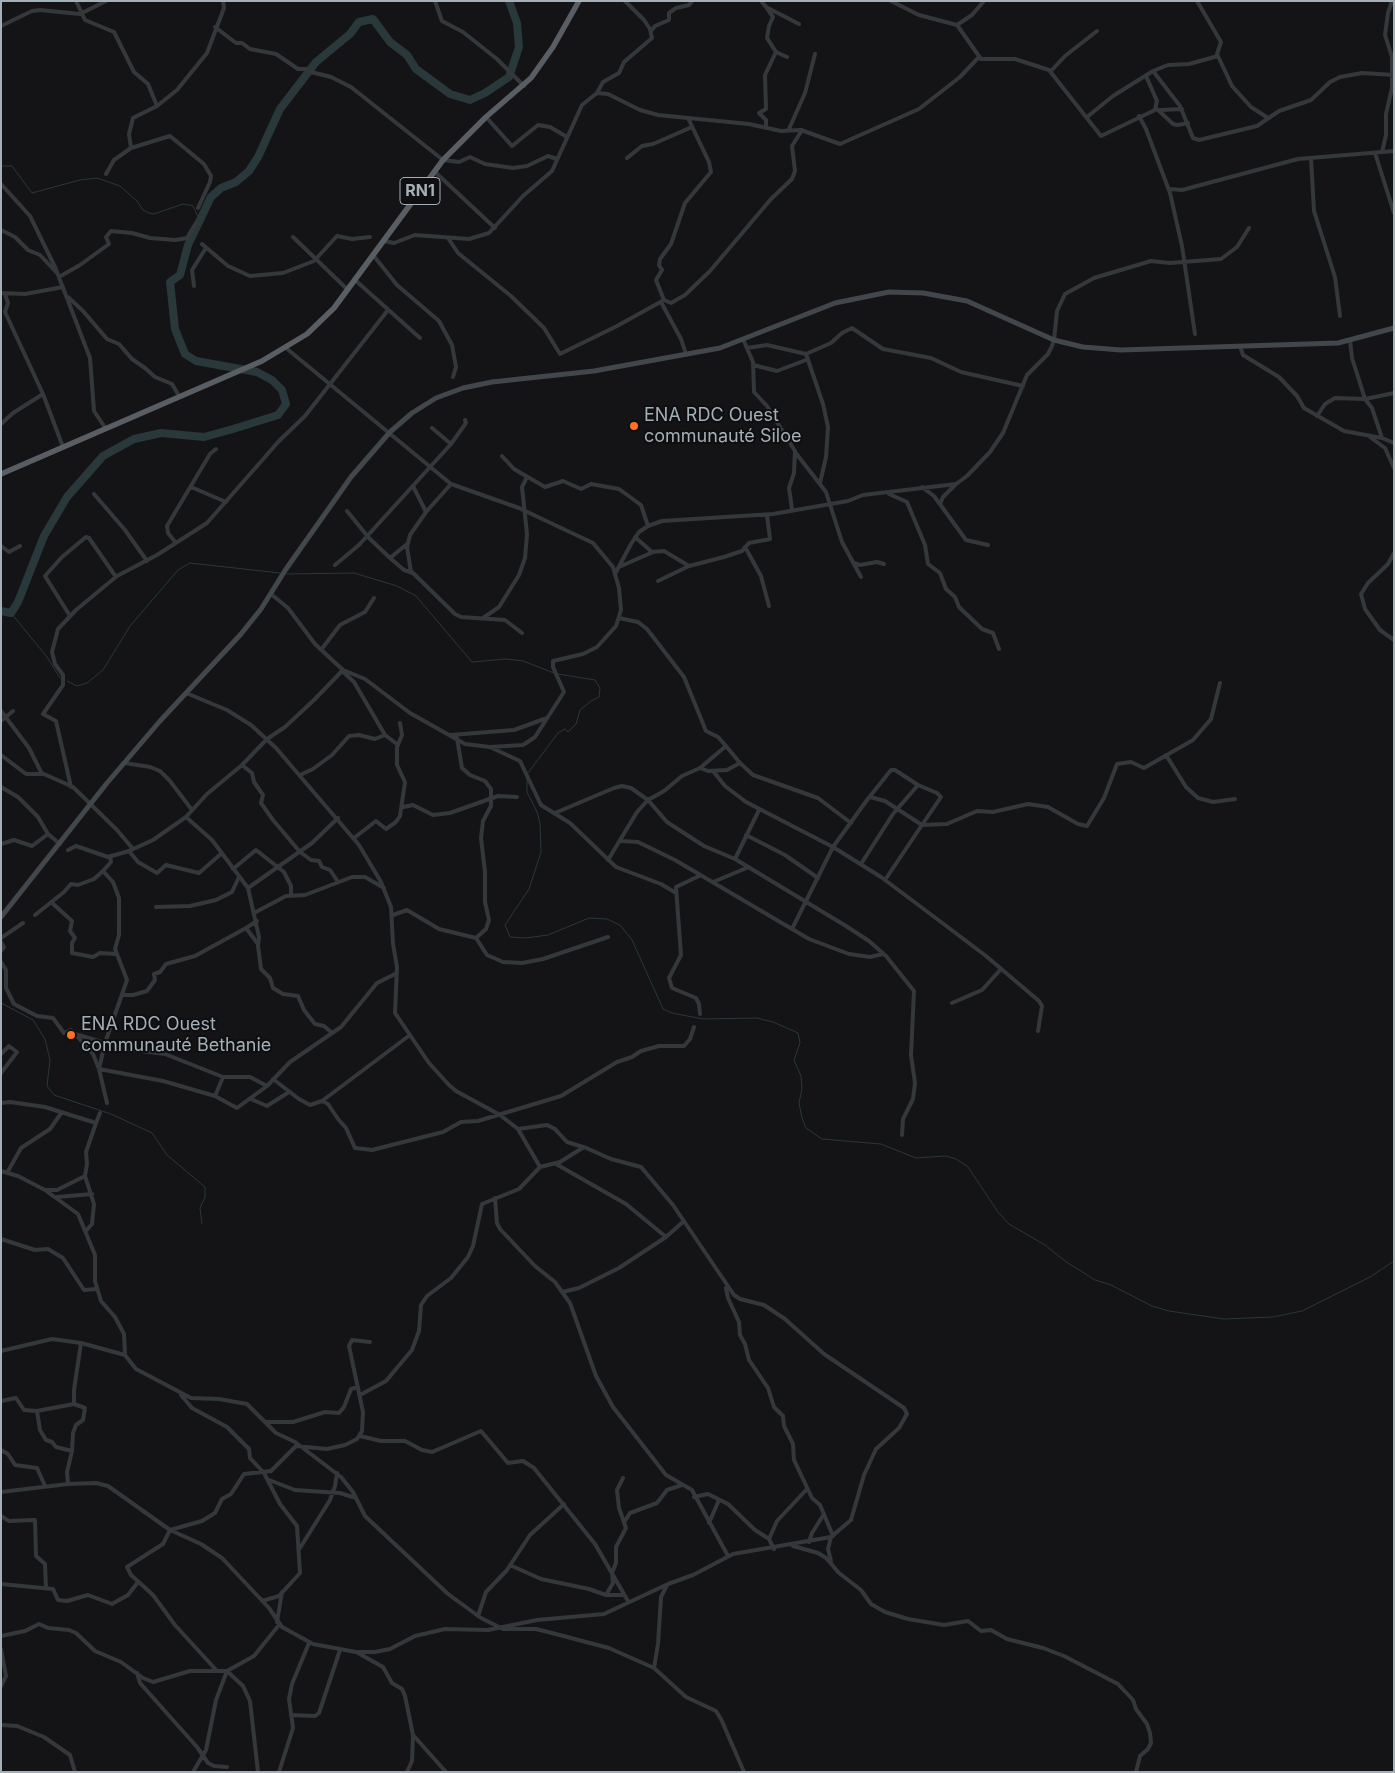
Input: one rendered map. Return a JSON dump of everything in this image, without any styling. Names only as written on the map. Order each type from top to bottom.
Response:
[{"type":"highway","name":"RN1","points":[[1,474],[234,373],[286,348],[314,328],[348,290],[443,160],[486,117],[524,86],[553,47],[579,1]]},
{"type":"main road","points":[[1,917],[124,763],[241,634],[271,594],[286,569],[351,477],[390,432],[412,413],[436,398],[463,388],[492,382],[594,371],[720,348],[835,303],[889,292],[923,293],[968,301],[1054,340],[1083,347],[1121,350],[1350,340],[1394,328]]},
{"type":"street","points":[[76,1],[84,20],[114,32],[134,72],[148,84],[157,106]]},
{"type":"street","points":[[1,26],[26,12],[40,10],[80,14],[106,1]]},
{"type":"street","points":[[131,148],[129,134],[133,118],[157,106],[177,90],[204,58],[224,8],[223,1]]},
{"type":"street","points":[[435,1],[442,21],[463,32],[514,75],[524,86]]},
{"type":"street","points":[[384,241],[394,243],[416,235],[476,238],[489,234],[523,196],[552,171],[582,105],[597,93],[605,80],[619,73],[624,62],[651,40],[651,31],[642,17],[625,1]]},
{"type":"street","points":[[651,31],[655,26],[669,20],[669,13],[676,8],[689,5],[692,1]]},
{"type":"street","points":[[761,1],[773,17],[767,37],[776,52],[787,57]]},
{"type":"street","points":[[891,1],[919,15],[956,25],[978,58],[988,60],[1014,59],[1051,71],[1102,136],[1155,109],[1182,109]]},
{"type":"street","points":[[956,25],[972,15],[984,1]]},
{"type":"street","points":[[1196,1],[1221,42],[1222,46],[1216,52],[1234,89],[1251,107],[1268,118]]},
{"type":"street","points":[[1382,152],[1386,135],[1386,114],[1393,75],[1392,57],[1385,35],[1392,1]]},
{"type":"street","points":[[766,7],[799,24]]},
{"type":"street","points":[[215,27],[236,43],[242,43],[250,49],[276,54],[298,69],[309,70],[330,77],[351,87],[443,160],[460,162],[470,157],[485,164],[513,168],[527,166],[548,156],[557,160]]},
{"type":"street","points":[[1051,71],[1065,56],[1097,31]]},
{"type":"street","points":[[766,127],[766,120],[759,113],[766,109],[765,75],[776,52]]},
{"type":"street","points":[[789,129],[805,93],[816,54]]},
{"type":"street","points":[[1087,117],[1112,96],[1153,71],[1168,65],[1190,64],[1218,56]]},
{"type":"street","points":[[597,93],[608,94],[648,113],[766,127],[781,131],[789,129],[802,130],[835,143],[845,142],[919,110],[970,68],[978,58]]},
{"type":"street","points":[[1153,71],[1182,109],[1193,138],[1200,140],[1249,130],[1279,110],[1311,100],[1330,82],[1340,77],[1362,73],[1393,75]]},
{"type":"street","points":[[1146,76],[1157,101],[1155,109]]},
{"type":"street","points":[[1161,110],[1173,124],[1188,123]]},
{"type":"street","points":[[1139,116],[1144,124],[1169,189],[1184,262],[1194,334]]},
{"type":"street","points":[[486,117],[512,146],[538,124],[550,127],[567,136]]},
{"type":"street","points":[[686,354],[656,280],[662,270],[659,265],[660,259],[671,244],[685,203],[711,172],[709,162],[688,118]]},
{"type":"street","points":[[627,158],[642,146],[653,144],[692,127]]},
{"type":"street","points":[[448,238],[458,254],[510,296],[544,328],[560,354],[663,301],[671,303],[685,295],[710,271],[771,199],[792,179],[795,171],[792,146],[802,130]]},
{"type":"street","points":[[106,174],[114,160],[131,148],[170,136],[204,164],[211,176],[198,208]]},
{"type":"street","points":[[1169,189],[1182,190],[1298,158],[1394,151]]},
{"type":"street","points":[[1375,153],[1394,213]]},
{"type":"street","points":[[1311,158],[1313,206],[1335,277],[1340,316]]},
{"type":"street","points":[[434,171],[495,228]]},
{"type":"street","points":[[1,184],[30,216],[58,275],[91,361],[94,411],[106,430]]},
{"type":"street","points":[[58,275],[80,265],[109,244],[106,237],[111,231],[132,233],[150,238],[175,240],[187,238],[196,223]]},
{"type":"street","points":[[940,504],[942,497],[967,476],[997,443],[1027,375],[1048,354],[1054,340],[1055,319],[1061,299],[1076,287],[1105,274],[1151,261],[1170,263],[1225,258],[1238,247],[1249,228]]},
{"type":"street","points":[[1,230],[16,237],[28,250],[40,255],[58,275]]},
{"type":"street","points":[[194,286],[192,270],[204,246],[228,266],[247,276],[283,273],[317,259],[337,236],[352,239],[370,236]]},
{"type":"street","points":[[293,237],[348,290]]},
{"type":"street","points":[[373,255],[397,285],[439,321],[452,345],[456,367],[453,377]]},
{"type":"street","points":[[355,280],[420,338]]},
{"type":"street","points":[[2,295],[41,293],[63,287]]},
{"type":"street","points":[[2,295],[8,303],[5,312],[43,394],[63,447]]},
{"type":"street","points":[[66,296],[84,311],[107,339],[119,344],[132,359],[146,368],[154,378],[172,384],[179,396]]},
{"type":"street","points":[[71,787],[56,721],[43,714],[63,685],[63,675],[55,664],[52,652],[55,635],[70,616],[116,577],[147,561],[207,524],[279,441],[305,416],[388,310]]},
{"type":"street","points":[[747,348],[767,345],[806,354],[831,343],[842,333],[852,328],[880,348],[931,358],[961,372],[1023,386]]},
{"type":"street","points":[[743,340],[754,365],[754,392],[766,406],[795,451],[826,492],[843,544],[860,577]]},
{"type":"street","points":[[1350,340],[1352,358],[1365,398],[1372,408],[1382,438]]},
{"type":"street","points":[[1240,346],[1243,355],[1280,377],[1297,396],[1304,408],[1344,431],[1382,438],[1394,443]]},
{"type":"street","points":[[286,348],[331,383],[451,484],[525,511],[593,543],[610,562],[621,597],[619,618],[612,631],[597,647],[583,654],[554,661],[553,668],[564,692],[535,737],[526,744],[490,747],[465,744],[410,713],[365,679],[342,670]]},
{"type":"street","points":[[806,354],[806,360],[819,389],[828,427],[826,458],[820,483]]},
{"type":"street","points":[[754,365],[777,372],[806,360]]},
{"type":"street","points":[[1317,416],[1325,404],[1335,398],[1365,398],[1394,393]]},
{"type":"street","points":[[1,424],[13,413],[43,394]]},
{"type":"street","points":[[336,565],[367,536],[431,467],[451,444],[466,423],[465,420]]},
{"type":"street","points":[[432,428],[451,444]]},
{"type":"street","points":[[1368,436],[1385,448],[1394,468]]},
{"type":"street","points":[[176,543],[168,533],[167,526],[210,454],[216,449]]},
{"type":"street","points":[[792,509],[789,488],[794,473],[795,451]]},
{"type":"street","points":[[502,456],[506,463],[547,487],[563,481],[581,489],[592,484],[619,489],[641,505],[648,526]]},
{"type":"street","points":[[483,618],[499,607],[520,572],[525,556],[528,537],[522,487],[527,477]]},
{"type":"street","points":[[411,572],[407,544],[411,532],[451,484]]},
{"type":"street","points":[[615,574],[635,537],[648,526],[666,520],[767,515],[792,509],[830,504],[863,494],[956,484]]},
{"type":"street","points":[[414,486],[426,512]]},
{"type":"street","points":[[191,487],[226,502]]},
{"type":"street","points":[[922,487],[931,493],[966,540],[988,546]]},
{"type":"street","points":[[886,493],[907,502],[923,540],[928,564],[940,573],[946,589],[955,597],[959,608],[983,630],[993,632],[999,648]]},
{"type":"street","points":[[94,494],[125,530],[147,561]]},
{"type":"street","points":[[347,511],[367,536],[390,558],[404,570],[411,572],[455,614],[461,617],[505,620],[522,633]]},
{"type":"street","points":[[658,581],[689,566],[724,558],[749,543],[770,539],[767,515]]},
{"type":"street","points":[[70,616],[45,576],[86,537],[89,538],[116,577]]},
{"type":"street","points":[[635,537],[653,552]]},
{"type":"street","points":[[390,558],[407,544]]},
{"type":"street","points":[[1,546],[9,552],[20,546]]},
{"type":"street","points":[[745,547],[761,576],[770,606]]},
{"type":"street","points":[[619,567],[653,552],[664,551],[689,566]]},
{"type":"street","points":[[1394,553],[1388,564],[1368,583],[1361,594],[1366,609],[1380,630],[1394,640]]},
{"type":"street","points":[[854,563],[884,564]]},
{"type":"street","points":[[271,594],[288,608],[321,650],[354,682],[385,735],[398,745]]},
{"type":"street","points":[[321,650],[340,625],[365,612],[374,598]]},
{"type":"street","points":[[619,618],[638,622],[647,629],[684,677],[706,731],[718,737],[740,763],[758,777],[783,784],[818,798],[851,823]]},
{"type":"street","points":[[68,850],[76,846],[110,856],[131,850],[152,840],[186,817],[207,794],[242,765],[266,739],[285,727],[342,670]]},
{"type":"street","points":[[870,797],[885,801],[922,825],[947,824],[978,811],[994,812],[1028,804],[1048,807],[1078,824],[1087,826],[1104,798],[1117,764],[1131,762],[1144,768],[1193,740],[1209,722],[1220,683]]},
{"type":"street","points":[[186,693],[239,717],[266,739],[354,838],[384,888],[393,915],[392,941],[396,973],[394,1010],[433,1068],[452,1088],[500,1115],[518,1129],[540,1167]]},
{"type":"street","points":[[1,710],[29,748],[42,774]]},
{"type":"street","points":[[1,721],[13,711]]},
{"type":"street","points":[[452,735],[514,730],[548,718]]},
{"type":"street","points":[[354,838],[377,821],[386,829],[398,821],[403,807],[405,782],[398,767],[398,745],[402,735],[400,723]]},
{"type":"street","points":[[300,775],[313,769],[332,755],[349,736],[375,739],[385,735]]},
{"type":"street","points":[[457,738],[462,768],[470,775],[488,783],[492,798],[491,806],[483,821],[481,838],[485,872],[485,902],[489,920],[486,929],[476,938]]},
{"type":"street","points":[[608,860],[637,812],[648,800],[664,791],[682,776],[700,768],[726,746]]},
{"type":"street","points":[[490,747],[522,763],[541,805],[570,823],[608,860],[620,869],[661,884],[676,893]]},
{"type":"street","points":[[1166,755],[1186,787],[1198,798],[1213,802],[1235,799]]},
{"type":"street","points":[[1,756],[26,774],[42,774],[71,787],[91,804],[131,850],[138,862],[156,873],[166,865],[199,873],[222,853]]},
{"type":"street","points":[[124,763],[150,767],[160,771],[192,810]]},
{"type":"street","points":[[700,768],[713,771],[727,770],[740,763]]},
{"type":"street","points":[[242,765],[250,771],[254,782],[262,794],[261,803],[300,852],[310,860],[319,860],[322,867],[330,870],[338,882]]},
{"type":"street","points":[[792,929],[833,847],[870,797],[893,770],[918,785],[934,791],[941,797],[885,880]]},
{"type":"street","points":[[713,771],[725,786],[758,810],[833,847],[885,880],[1001,969],[1041,1003],[1038,1031]]},
{"type":"street","points":[[860,864],[891,816],[918,785]]},
{"type":"street","points":[[555,813],[622,786],[631,788],[648,800],[667,822],[704,846],[749,867],[869,941],[883,954],[914,991],[910,1055],[915,1083],[913,1099],[903,1119],[902,1136]]},
{"type":"street","points":[[1,787],[18,797],[38,817],[48,834],[60,844]]},
{"type":"street","points":[[403,807],[414,805],[433,815],[450,813],[498,796],[517,797]]},
{"type":"street","points":[[735,859],[758,810]]},
{"type":"street","points":[[186,817],[208,836],[222,853],[226,862],[248,888],[256,927],[260,937],[258,944],[261,969],[270,978],[273,988],[283,994],[296,995],[314,1024],[324,1026],[332,1033]]},
{"type":"street","points":[[248,888],[277,866],[300,852],[338,818]]},
{"type":"street","points":[[1,844],[8,844],[14,840],[32,846],[48,834]]},
{"type":"street","points":[[746,835],[785,855],[818,878]]},
{"type":"street","points":[[621,841],[638,842],[675,860],[808,939],[849,954],[870,957],[883,954]]},
{"type":"street","points":[[233,869],[253,850],[277,866],[288,877],[290,895]]},
{"type":"street","points":[[35,915],[71,884],[78,885],[94,879],[111,862],[110,856]]},
{"type":"street","points":[[713,882],[749,867]]},
{"type":"street","points":[[99,1069],[105,1043],[127,977],[116,954],[119,898],[113,882],[103,871]]},
{"type":"street","points":[[254,913],[290,895],[304,895],[359,876],[365,877],[384,888]]},
{"type":"street","points":[[700,876],[678,885],[676,893],[681,955],[680,962],[671,973],[669,982],[672,988],[696,998],[700,1014]]},
{"type":"street","points":[[156,907],[190,906],[216,900],[232,892],[239,877]]},
{"type":"street","points":[[51,902],[72,922],[70,931],[75,938],[72,943],[72,953],[92,957],[100,952],[116,954]]},
{"type":"street","points":[[393,915],[407,910],[439,929],[476,938],[484,953],[493,959],[522,963],[543,959],[608,937]]},
{"type":"street","points":[[122,995],[133,995],[146,991],[155,980],[154,974],[160,972],[166,964],[195,956],[256,921]]},
{"type":"street","points":[[1,938],[23,923]]},
{"type":"street","points":[[246,928],[258,944]]},
{"type":"street","points":[[1,942],[4,947],[1,951]]},
{"type":"street","points":[[1,962],[6,970],[6,988],[14,1004],[37,1016],[53,1018],[64,1033],[71,1030],[93,1054],[99,1069],[107,1103]]},
{"type":"street","points":[[952,1003],[982,990],[1001,969]]},
{"type":"street","points":[[99,1069],[163,1081],[215,1096],[237,1108],[267,1086],[290,1062],[345,1024],[378,983],[396,973]]},
{"type":"street","points":[[322,1101],[330,1106],[346,1128],[355,1148],[367,1150],[444,1132],[461,1122],[478,1121],[565,1095],[617,1062],[631,1058],[641,1051],[659,1046],[684,1046],[690,1039],[694,1027]]},
{"type":"street","points":[[76,1034],[105,1043],[116,1044],[126,1049],[165,1054],[223,1077],[250,1077],[267,1086]]},
{"type":"street","points":[[273,1079],[310,1105],[322,1101],[410,1035]]},
{"type":"street","points":[[1,1054],[9,1046],[17,1053],[1,1073]]},
{"type":"street","points":[[215,1096],[223,1077]]},
{"type":"street","points":[[251,1099],[267,1106],[289,1092]]},
{"type":"street","points":[[1,1103],[20,1103],[62,1112],[96,1123]]},
{"type":"street","points":[[7,1173],[21,1148],[50,1129],[62,1112]]},
{"type":"street","points":[[86,1232],[92,1224],[94,1204],[85,1176],[86,1152],[100,1113]]},
{"type":"street","points":[[1,1492],[68,1484],[96,1483],[108,1486],[170,1530],[201,1544],[222,1558],[262,1601],[278,1623],[309,1643],[356,1652],[379,1652],[415,1636],[445,1629],[488,1630],[537,1620],[597,1615],[693,1575],[728,1556],[791,1546],[832,1536],[851,1520],[864,1475],[876,1449],[899,1428],[907,1414],[904,1408],[824,1354],[784,1319],[760,1304],[737,1298],[726,1286],[667,1196],[641,1167],[610,1159],[584,1147],[566,1142],[555,1129],[547,1125],[518,1129]]},
{"type":"street","points":[[360,1395],[386,1381],[412,1350],[419,1331],[421,1305],[427,1296],[451,1278],[468,1257],[473,1246],[482,1204],[519,1189],[540,1167],[556,1164],[584,1147]]},
{"type":"street","points":[[556,1164],[626,1204],[666,1237]]},
{"type":"street","points":[[1,1171],[45,1190],[75,1211],[95,1255],[97,1289],[102,1304],[115,1317],[123,1331],[126,1346],[125,1356]]},
{"type":"street","points":[[45,1190],[57,1190],[85,1176]]},
{"type":"street","points":[[56,1196],[92,1194]]},
{"type":"street","points":[[496,1198],[497,1223],[500,1229],[562,1292],[572,1308],[596,1376],[613,1407],[666,1475],[692,1490],[694,1497],[728,1556]]},
{"type":"street","points":[[562,1292],[583,1287],[598,1277],[619,1268],[634,1259],[645,1249],[666,1237],[684,1221]]},
{"type":"street","points":[[1,1239],[35,1250],[53,1252],[67,1263],[83,1290],[97,1289]]},
{"type":"street","points":[[726,1286],[728,1298],[739,1322],[740,1336],[746,1345],[747,1355],[768,1388],[774,1407],[784,1418],[784,1426],[793,1444],[794,1459],[807,1490],[813,1500],[820,1505],[824,1514],[832,1536],[828,1549],[832,1564]]},
{"type":"street","points":[[217,1671],[175,1625],[153,1595],[128,1572],[127,1567],[163,1544],[170,1530],[202,1521],[210,1516],[220,1506],[222,1499],[232,1492],[244,1474],[264,1473],[275,1468],[293,1448],[300,1446],[327,1449],[346,1445],[360,1436],[363,1423],[360,1395],[351,1361],[350,1342],[356,1339],[370,1342]]},
{"type":"street","points":[[1,1351],[49,1340],[81,1342],[125,1356],[136,1369],[178,1393],[196,1399],[219,1399],[240,1402],[253,1408],[264,1422],[280,1435],[300,1446],[337,1473],[356,1498],[365,1516],[380,1528],[408,1558],[428,1573],[448,1594],[478,1616],[500,1628],[536,1629],[552,1633],[586,1644],[609,1648],[654,1668],[682,1694],[716,1711],[744,1772]]},
{"type":"street","points":[[74,1404],[74,1390],[81,1342]]},
{"type":"street","points":[[264,1422],[293,1422],[326,1412],[338,1414],[344,1407],[351,1389],[358,1387]]},
{"type":"street","points":[[178,1393],[192,1408],[231,1430],[248,1449],[250,1458],[264,1473],[280,1504],[297,1526],[300,1548],[300,1573],[275,1598],[262,1601]]},
{"type":"street","points":[[1,1401],[16,1398],[24,1410],[37,1411],[74,1404],[85,1408],[83,1420],[76,1425],[74,1433],[68,1484]]},
{"type":"street","points":[[37,1411],[40,1430],[46,1440],[52,1442],[56,1447],[72,1452]]},
{"type":"street","points":[[360,1436],[381,1441],[405,1441],[422,1450],[432,1452],[479,1431],[508,1463],[523,1462],[532,1466],[594,1544],[628,1602]]},
{"type":"street","points":[[1,1450],[8,1454],[15,1465],[37,1468],[45,1486]]},
{"type":"street","points":[[300,1548],[333,1493],[337,1473]]},
{"type":"street","points":[[606,1595],[613,1585],[612,1573],[616,1563],[616,1547],[625,1530],[625,1521],[619,1508],[617,1490],[622,1478]]},
{"type":"street","points":[[268,1480],[302,1492],[333,1493],[356,1498]]},
{"type":"street","points":[[625,1521],[630,1513],[659,1501],[670,1488],[684,1484]]},
{"type":"street","points":[[769,1539],[777,1521],[807,1490]]},
{"type":"street","points":[[694,1497],[708,1494],[728,1504],[755,1530],[769,1539],[774,1549]]},
{"type":"street","points":[[709,1523],[719,1500]]},
{"type":"street","points":[[478,1616],[486,1592],[510,1565],[530,1535],[564,1504]]},
{"type":"street","points":[[809,1542],[812,1533],[824,1514]]},
{"type":"street","points":[[1,1516],[9,1521],[35,1520],[36,1556],[46,1564],[46,1588]]},
{"type":"street","points":[[791,1546],[822,1555],[844,1578],[861,1590],[871,1604],[885,1612],[901,1618],[944,1624],[968,1622],[981,1630],[991,1630],[1007,1639],[1043,1648],[1064,1656],[1118,1684],[1133,1700],[1150,1733],[1151,1743],[1148,1749],[1140,1756],[1136,1772]]},
{"type":"street","points":[[510,1565],[541,1579],[589,1588],[606,1595],[624,1595]]},
{"type":"street","points":[[1,1584],[55,1590],[58,1600],[67,1601],[88,1595],[112,1604],[128,1595],[138,1582]]},
{"type":"street","points":[[654,1668],[658,1644],[661,1597],[668,1584]]},
{"type":"street","points":[[1,1636],[25,1631],[40,1624],[48,1628],[69,1630],[76,1633],[95,1651],[123,1664],[154,1682],[190,1671],[227,1671],[254,1656],[278,1623],[282,1592]]},
{"type":"street","points":[[279,1772],[293,1728],[289,1699],[292,1684],[309,1643]]},
{"type":"street","points":[[1,1649],[6,1676],[1,1686]]},
{"type":"street","points":[[291,1715],[315,1716],[319,1713],[340,1650]]},
{"type":"street","points":[[356,1652],[383,1667],[392,1683],[402,1689],[405,1696],[414,1735],[412,1761],[407,1772]]},
{"type":"street","points":[[194,1772],[203,1756],[209,1738],[216,1700],[227,1671]]},
{"type":"street","points":[[227,1671],[243,1686],[250,1701],[258,1772]]},
{"type":"street","points":[[137,1673],[140,1683],[212,1766],[227,1767]]},
{"type":"street","points":[[1,1725],[17,1726],[44,1737],[70,1755],[75,1772]]},
{"type":"street","points":[[414,1735],[446,1772]]},
{"type":"waterway","points":[[1,611],[11,613],[18,602],[44,536],[67,497],[103,456],[134,439],[161,433],[204,437],[233,429],[278,415],[286,404],[282,390],[272,380],[257,372],[196,361],[185,354],[175,329],[170,282],[180,275],[188,245],[211,197],[221,188],[236,182],[249,171],[258,157],[280,109],[316,62],[350,34],[359,22],[373,19],[390,42],[407,55],[416,69],[450,94],[470,100],[485,93],[509,77],[519,47],[517,23],[509,1]]},
{"type":"waterway","points":[[1,166],[12,166],[32,193],[80,180],[97,178],[120,186],[137,201],[143,210],[149,213],[154,214],[183,204],[190,205],[193,206],[200,221]]},
{"type":"waterway","points":[[67,681],[77,686],[87,683],[103,670],[130,626],[178,570],[190,563],[280,573]]},
{"type":"waterway","points":[[287,574],[354,573],[397,586],[416,596],[472,662],[506,659],[523,661],[554,673]]},
{"type":"waterway","points":[[11,613],[47,657],[60,678]]},
{"type":"waterway","points":[[528,773],[558,733],[565,729],[568,732],[576,724],[580,710],[599,697],[600,688],[595,680],[558,674]]},
{"type":"waterway","points":[[527,777],[527,792],[540,823],[541,852],[529,889],[505,925],[510,937],[526,938],[548,935],[589,918],[607,919],[620,925],[632,940],[663,1009],[672,1013],[703,1019],[757,1018],[773,1022],[798,1033],[800,1043],[794,1060],[801,1076],[802,1089],[799,1103],[802,1118],[806,1128],[822,1139],[881,1144],[916,1158],[946,1156],[956,1159],[968,1167],[998,1212],[1009,1224],[1045,1245],[1065,1261],[1095,1280],[1111,1285],[1152,1306],[1169,1311],[1224,1319],[1273,1317],[1302,1311],[1370,1277],[1394,1261]]},
{"type":"waterway","points":[[1,1003],[33,1020],[45,1039],[50,1060],[47,1086],[54,1095],[111,1114],[152,1133],[167,1155],[205,1187],[205,1197],[200,1208],[202,1224]]},
{"type":"place","name":"ENA RDC Ouest communauté Siloe","points":[[634,426]]},
{"type":"place","name":"ENA RDC Ouest communauté Bethanie","points":[[71,1035]]}]
